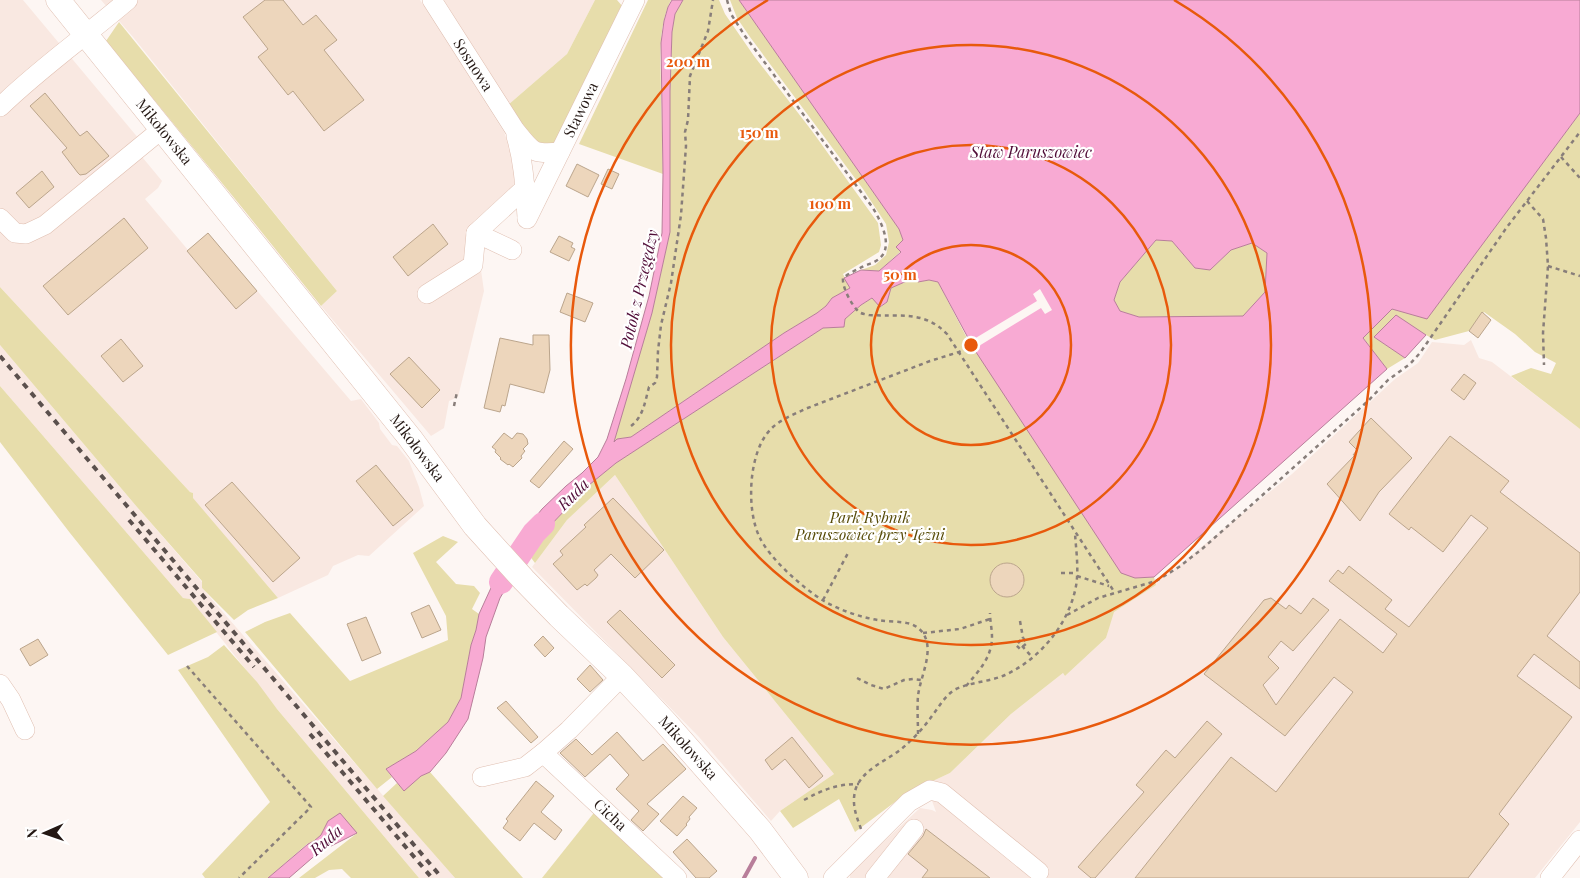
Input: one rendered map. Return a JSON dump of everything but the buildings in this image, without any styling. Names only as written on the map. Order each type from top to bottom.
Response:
[{"type":"main road","name":"Mikołowska","points":[[58,0],[410,438],[470,521],[496,551],[559,616],[622,676],[748,816],[771,843],[796,878]]},
{"type":"street","name":"Sosnowa","points":[[432,0],[515,130],[526,152],[547,179]]},
{"type":"street","name":"Stawowa","points":[[526,187],[528,219],[635,0]]},
{"type":"street","points":[[0,106],[86,36],[123,2]]},
{"type":"street","points":[[0,218],[15,233],[26,234],[44,224],[162,129]]},
{"type":"street","points":[[427,294],[473,265],[476,233],[526,187],[526,152],[542,154],[560,152]]},
{"type":"street","points":[[476,233],[512,250]]},
{"type":"street","points":[[482,777],[526,767],[569,730],[622,676]]},
{"type":"street","points":[[0,684],[11,700],[24,730]]},
{"type":"street","name":"Cicha","points":[[544,753],[677,878]]},
{"type":"street","points":[[833,878],[909,802],[930,790],[942,793],[1039,872]]},
{"type":"street","points":[[875,878],[914,829]]},
{"type":"street","points":[[1550,878],[1580,840]]},
{"type":"path","points":[[630,426],[640,415],[646,402],[649,388],[655,383],[657,377],[661,325],[671,283],[681,216],[690,76],[708,31],[713,0]]},
{"type":"path","points":[[727,0],[731,14],[741,29],[881,221],[885,239],[884,252],[873,263],[843,278],[844,290],[858,311],[863,314],[917,317],[938,325],[947,334],[1115,593]]},
{"type":"path","points":[[1067,615],[1098,598],[1156,581],[1179,567],[1261,496],[1388,380],[1410,364],[1434,335],[1527,200],[1580,132]]},
{"type":"path","points":[[1561,157],[1580,178]]},
{"type":"path","points":[[1527,200],[1543,219],[1546,238],[1548,266],[1543,333],[1544,365]]},
{"type":"path","points":[[1548,266],[1580,276]]},
{"type":"path","points":[[918,734],[918,695],[927,650],[926,638],[919,628],[913,625],[876,620],[835,607],[793,578],[766,548],[756,530],[752,509],[755,459],[761,441],[770,430],[779,422],[805,408],[971,346]]},
{"type":"path","points":[[454,406],[457,392]]},
{"type":"path","points":[[860,827],[854,802],[858,784],[869,770],[899,751],[918,734],[945,698],[955,690],[1003,676],[1032,657],[1055,633],[1067,615],[1074,596],[1078,574],[1075,532]]},
{"type":"path","points":[[823,600],[848,552]]},
{"type":"path","points":[[1061,573],[1078,574],[1110,586]]},
{"type":"path","points":[[966,686],[980,670],[988,656],[992,641],[990,613]]},
{"type":"path","points":[[923,633],[960,629],[990,619]]},
{"type":"path","points":[[1020,621],[1023,638],[1027,643],[1020,649],[1016,645],[1023,638]]},
{"type":"path","points":[[1022,646],[1032,657]]},
{"type":"path","points":[[187,666],[311,807],[239,878]]},
{"type":"path","points":[[857,678],[884,689],[904,680],[913,678],[921,680]]},
{"type":"path","points":[[804,800],[840,784],[858,784]]},
{"type":"shaded area","points":[[0,0],[23,0],[139,139],[138,152],[162,181],[158,188],[145,199],[188,250],[208,233],[351,401],[361,399],[379,423],[380,429],[392,445],[397,446],[409,461],[424,506],[369,556],[358,555],[333,566],[328,575],[278,598],[192,498],[193,493],[190,492],[0,287]]},
{"type":"shaded area","points":[[101,0],[420,0],[504,132],[516,177],[513,186],[474,221],[484,291],[458,397],[449,401],[444,428],[431,436],[321,306],[337,291],[133,37]]},
{"type":"shaded area","points":[[444,0],[595,0],[567,54],[508,105]]},
{"type":"shaded area","points":[[1471,340],[1479,358],[1492,362],[1580,429],[1580,822],[1535,878],[850,878],[850,873],[920,808],[936,812],[926,784],[950,773],[1011,714],[1063,673],[1065,676],[1106,638],[1113,612],[1148,590],[1292,474],[1395,379],[1418,363],[1432,342],[1464,345]]},
{"type":"shaded area","points":[[0,345],[202,582],[202,588],[455,878],[419,878],[277,709],[190,599],[183,598],[0,386]]},
{"type":"shaded area","points":[[615,475],[723,637],[834,774],[780,811],[771,821],[699,737],[532,567],[567,520]]},
{"type":"green space","points":[[595,0],[617,0],[623,7],[557,142],[550,147],[534,144],[508,105],[567,54]]},
{"type":"green space","points":[[648,0],[671,0],[664,22],[661,45],[663,174],[579,144]]},
{"type":"green space","points":[[683,0],[719,0],[725,14],[754,56],[812,131],[878,223],[881,245],[879,252],[843,274],[850,288],[832,298],[817,313],[784,333],[631,437],[617,439],[613,443],[652,313],[670,232],[672,32],[675,14]]},
{"type":"green space","points":[[730,0],[739,0],[899,229],[903,240],[901,251],[879,271],[861,270],[875,265],[886,255],[889,242],[886,224],[863,189],[750,37],[737,18]]},
{"type":"green space","points":[[119,22],[337,291],[321,306],[106,41]]},
{"type":"green space","points":[[1580,113],[1580,429],[1511,376],[1531,368],[1551,374],[1556,363],[1535,352],[1515,334],[1484,312],[1469,331],[1435,340],[1396,315],[1374,337],[1405,358],[1387,369],[1363,338],[1392,309],[1427,318]]},
{"type":"green space","points":[[1156,240],[1172,241],[1195,268],[1210,270],[1231,250],[1252,243],[1267,253],[1265,292],[1243,316],[1139,317],[1120,311],[1114,300],[1120,282]]},
{"type":"green space","name":"Park Rybnik Paruszowiec przy Tężni","points":[[916,277],[918,282],[929,280],[938,282],[969,342],[1135,578],[1154,577],[1156,585],[1114,612],[1106,638],[1065,676],[1063,673],[1011,714],[950,773],[907,793],[855,832],[839,799],[793,828],[780,811],[834,774],[723,637],[615,475],[567,520],[535,563],[526,551],[589,485],[616,463],[823,328],[844,327],[845,319],[861,305],[873,298],[881,307],[887,302],[891,288]]},
{"type":"green space","points":[[0,287],[190,492],[193,493],[193,498],[278,598],[248,610],[234,620],[202,588],[202,581],[0,345]]},
{"type":"green space","points":[[0,386],[183,598],[190,599],[217,632],[168,655],[0,442]]},
{"type":"green space","points":[[443,536],[458,542],[436,562],[456,584],[474,586],[480,593],[472,609],[479,614],[461,698],[448,722],[416,751],[386,769],[392,777],[377,789],[245,632],[290,613],[350,681],[448,640],[446,616],[413,553]]},
{"type":"green space","points":[[224,645],[257,682],[277,709],[419,878],[351,878],[342,869],[329,870],[315,878],[299,878],[356,834],[340,813],[328,821],[321,835],[307,844],[268,878],[205,878],[202,874],[270,802],[178,670],[208,657]]},
{"type":"green space","points":[[430,772],[523,878],[455,878],[383,796],[397,783],[404,790],[421,776]]},
{"type":"green space","points":[[597,809],[669,878],[542,878]]},
{"type":"water","name":"Staw Paruszowiec","points":[[672,0],[683,0],[675,14],[672,32],[670,232],[652,313],[614,442],[617,439],[631,437],[784,333],[817,313],[832,298],[850,288],[844,278],[861,270],[879,271],[901,252],[896,247],[903,240],[899,229],[739,0],[1580,0],[1580,113],[1427,319],[1392,309],[1363,338],[1387,369],[1154,577],[1135,578],[1121,573],[974,349],[938,282],[929,280],[918,282],[916,277],[891,288],[887,302],[880,307],[872,298],[845,319],[844,327],[823,328],[616,463],[589,485],[526,551],[517,540],[542,509],[598,457],[607,439],[649,296],[662,233],[661,43],[668,7]],"holes":[[[1156,240],[1172,241],[1195,268],[1210,270],[1231,250],[1252,243],[1267,253],[1265,292],[1243,316],[1139,317],[1120,311],[1114,300],[1120,282]]]},
{"type":"water","points":[[1396,315],[1426,335],[1405,358],[1374,337]]},
{"type":"water","points":[[501,566],[512,578],[500,598],[486,637],[483,658],[468,719],[446,753],[430,772],[421,776],[404,791],[386,769],[416,751],[448,722],[461,698],[479,614]]},
{"type":"water","points":[[340,813],[357,833],[319,852],[289,878],[268,878],[321,835],[328,821]]},
{"type":"pier","points":[[1040,289],[1052,310],[1045,314],[1041,308],[974,349],[969,342],[1037,301],[1033,294]]},
{"type":"waterway","name":"Ruda","points":[[501,582],[534,533],[543,524]]},
{"type":"waterway","points":[[744,878],[755,858]]},
{"type":"railway","points":[[0,356],[442,878]]},
{"type":"railway","points":[[129,520],[254,667]]},
{"type":"railway","points":[[310,734],[432,878]]},
{"type":"water label","name":"Potok z Przegędzy","points":[[639,289]]}]
